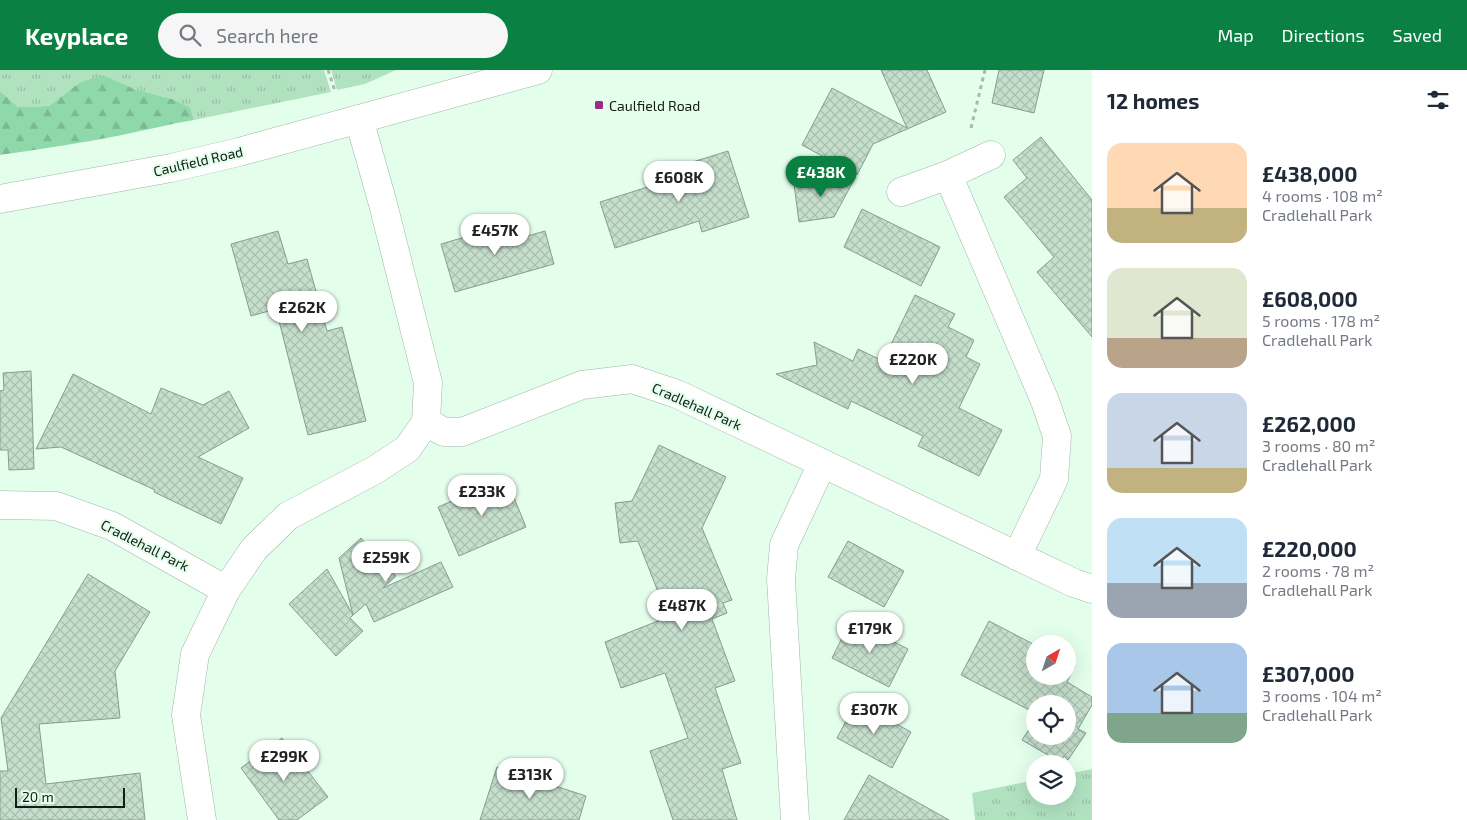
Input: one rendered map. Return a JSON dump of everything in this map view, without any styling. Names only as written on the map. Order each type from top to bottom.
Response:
[{"type":"street","name":"Caulfield Road","points":[[0,199],[171,168],[239,152],[538,70]]},
{"type":"street","points":[[202,820],[186,716],[195,654],[226,590],[254,549],[288,516],[375,470],[407,449],[426,422],[428,383],[383,204],[359,119]]},
{"type":"street","points":[[902,192],[970,165],[1045,401],[1058,436],[1054,479],[1017,556]]},
{"type":"street","name":"Cradlehall Park","points":[[426,422],[444,432],[462,432],[582,385],[632,379],[677,394],[1074,584],[1092,589]]},
{"type":"street","points":[[795,820],[781,579],[784,545],[822,464]]},
{"type":"street","name":"Cradlehall Park","points":[[0,505],[56,506],[112,526],[226,590]]},
{"type":"path","points":[[328,70],[335,91]]},
{"type":"path","points":[[970,165],[965,151],[985,70]]},
{"type":"green space","points":[[0,70],[324,70],[331,92],[194,120],[190,107],[172,99],[134,89],[79,83],[49,106],[18,107],[0,91]]},
{"type":"green space","points":[[331,70],[396,70],[365,84],[337,90]]},
{"type":"green space","points":[[103,75],[134,89],[172,99],[190,107],[194,120],[92,141],[0,155],[0,91],[18,107],[49,106],[79,83]]},
{"type":"green space","points":[[1092,769],[1092,820],[975,820],[972,793],[1026,782],[1026,805],[1076,805],[1076,772]]},
{"type":"building","points":[[881,70],[927,70],[946,112],[873,144],[857,175],[802,145],[832,88],[907,128]]},
{"type":"building","points":[[999,70],[1044,70],[1034,113],[992,103]]},
{"type":"building","points":[[1041,137],[1092,200],[1092,337],[1037,272],[1054,257],[1004,197],[1027,178],[1013,160]]},
{"type":"building","points":[[728,151],[749,217],[702,232],[699,221],[615,248],[600,202],[686,175],[683,165]]},
{"type":"building","points":[[856,176],[834,217],[799,222],[794,184]]},
{"type":"building","points":[[862,209],[940,247],[921,286],[844,247]]},
{"type":"building","points":[[513,223],[517,239],[545,231],[554,264],[455,292],[441,244]]},
{"type":"building","points":[[278,231],[288,264],[307,259],[327,331],[342,327],[366,421],[308,435],[276,309],[251,316],[231,244]]},
{"type":"building","points":[[915,295],[955,314],[948,327],[974,340],[966,357],[980,364],[959,408],[1002,430],[979,476],[918,446],[923,436],[851,401],[848,409],[776,374],[817,365],[814,342],[853,361],[858,349],[883,361]]},
{"type":"building","points":[[31,371],[34,469],[9,470],[8,450],[0,450],[0,391],[4,390],[3,373]]},
{"type":"building","points":[[73,374],[151,414],[161,388],[203,405],[229,391],[249,428],[198,457],[243,478],[221,524],[154,492],[155,490],[61,447],[36,449]]},
{"type":"building","points":[[659,445],[726,477],[702,528],[732,600],[723,603],[727,613],[712,619],[735,681],[715,688],[741,763],[722,769],[737,820],[673,820],[650,751],[688,738],[665,673],[621,688],[605,642],[668,617],[638,541],[620,543],[615,503],[632,501]]},
{"type":"building","points":[[506,478],[526,527],[459,556],[438,507]]},
{"type":"building","points":[[361,538],[396,576],[383,588],[441,562],[453,587],[374,622],[366,604],[353,615],[339,558]]},
{"type":"building","points":[[848,541],[904,571],[884,607],[828,577]]},
{"type":"building","points":[[327,569],[353,615],[350,618],[363,631],[336,656],[289,604]]},
{"type":"building","points":[[88,574],[150,612],[115,671],[120,718],[39,724],[46,784],[140,773],[145,820],[0,820],[0,771],[8,771],[1,718]]},
{"type":"building","points":[[851,620],[908,649],[889,687],[832,658]]},
{"type":"building","points":[[989,621],[1026,640],[1026,685],[1072,685],[1092,697],[1092,705],[1078,729],[1086,733],[1071,755],[1048,755],[1031,745],[1076,745],[1076,695],[1026,695],[1026,708],[961,675]]},
{"type":"building","points":[[856,702],[911,732],[892,768],[837,738]]},
{"type":"building","points":[[1026,734],[1026,742],[1022,740]]},
{"type":"building","points":[[282,738],[328,797],[297,820],[279,820],[241,768]]},
{"type":"building","points":[[497,767],[586,796],[579,820],[480,820]]},
{"type":"building","points":[[869,775],[949,820],[844,820]]},
{"type":"place","name":"Caulfield Road","points":[[599,105]]}]
